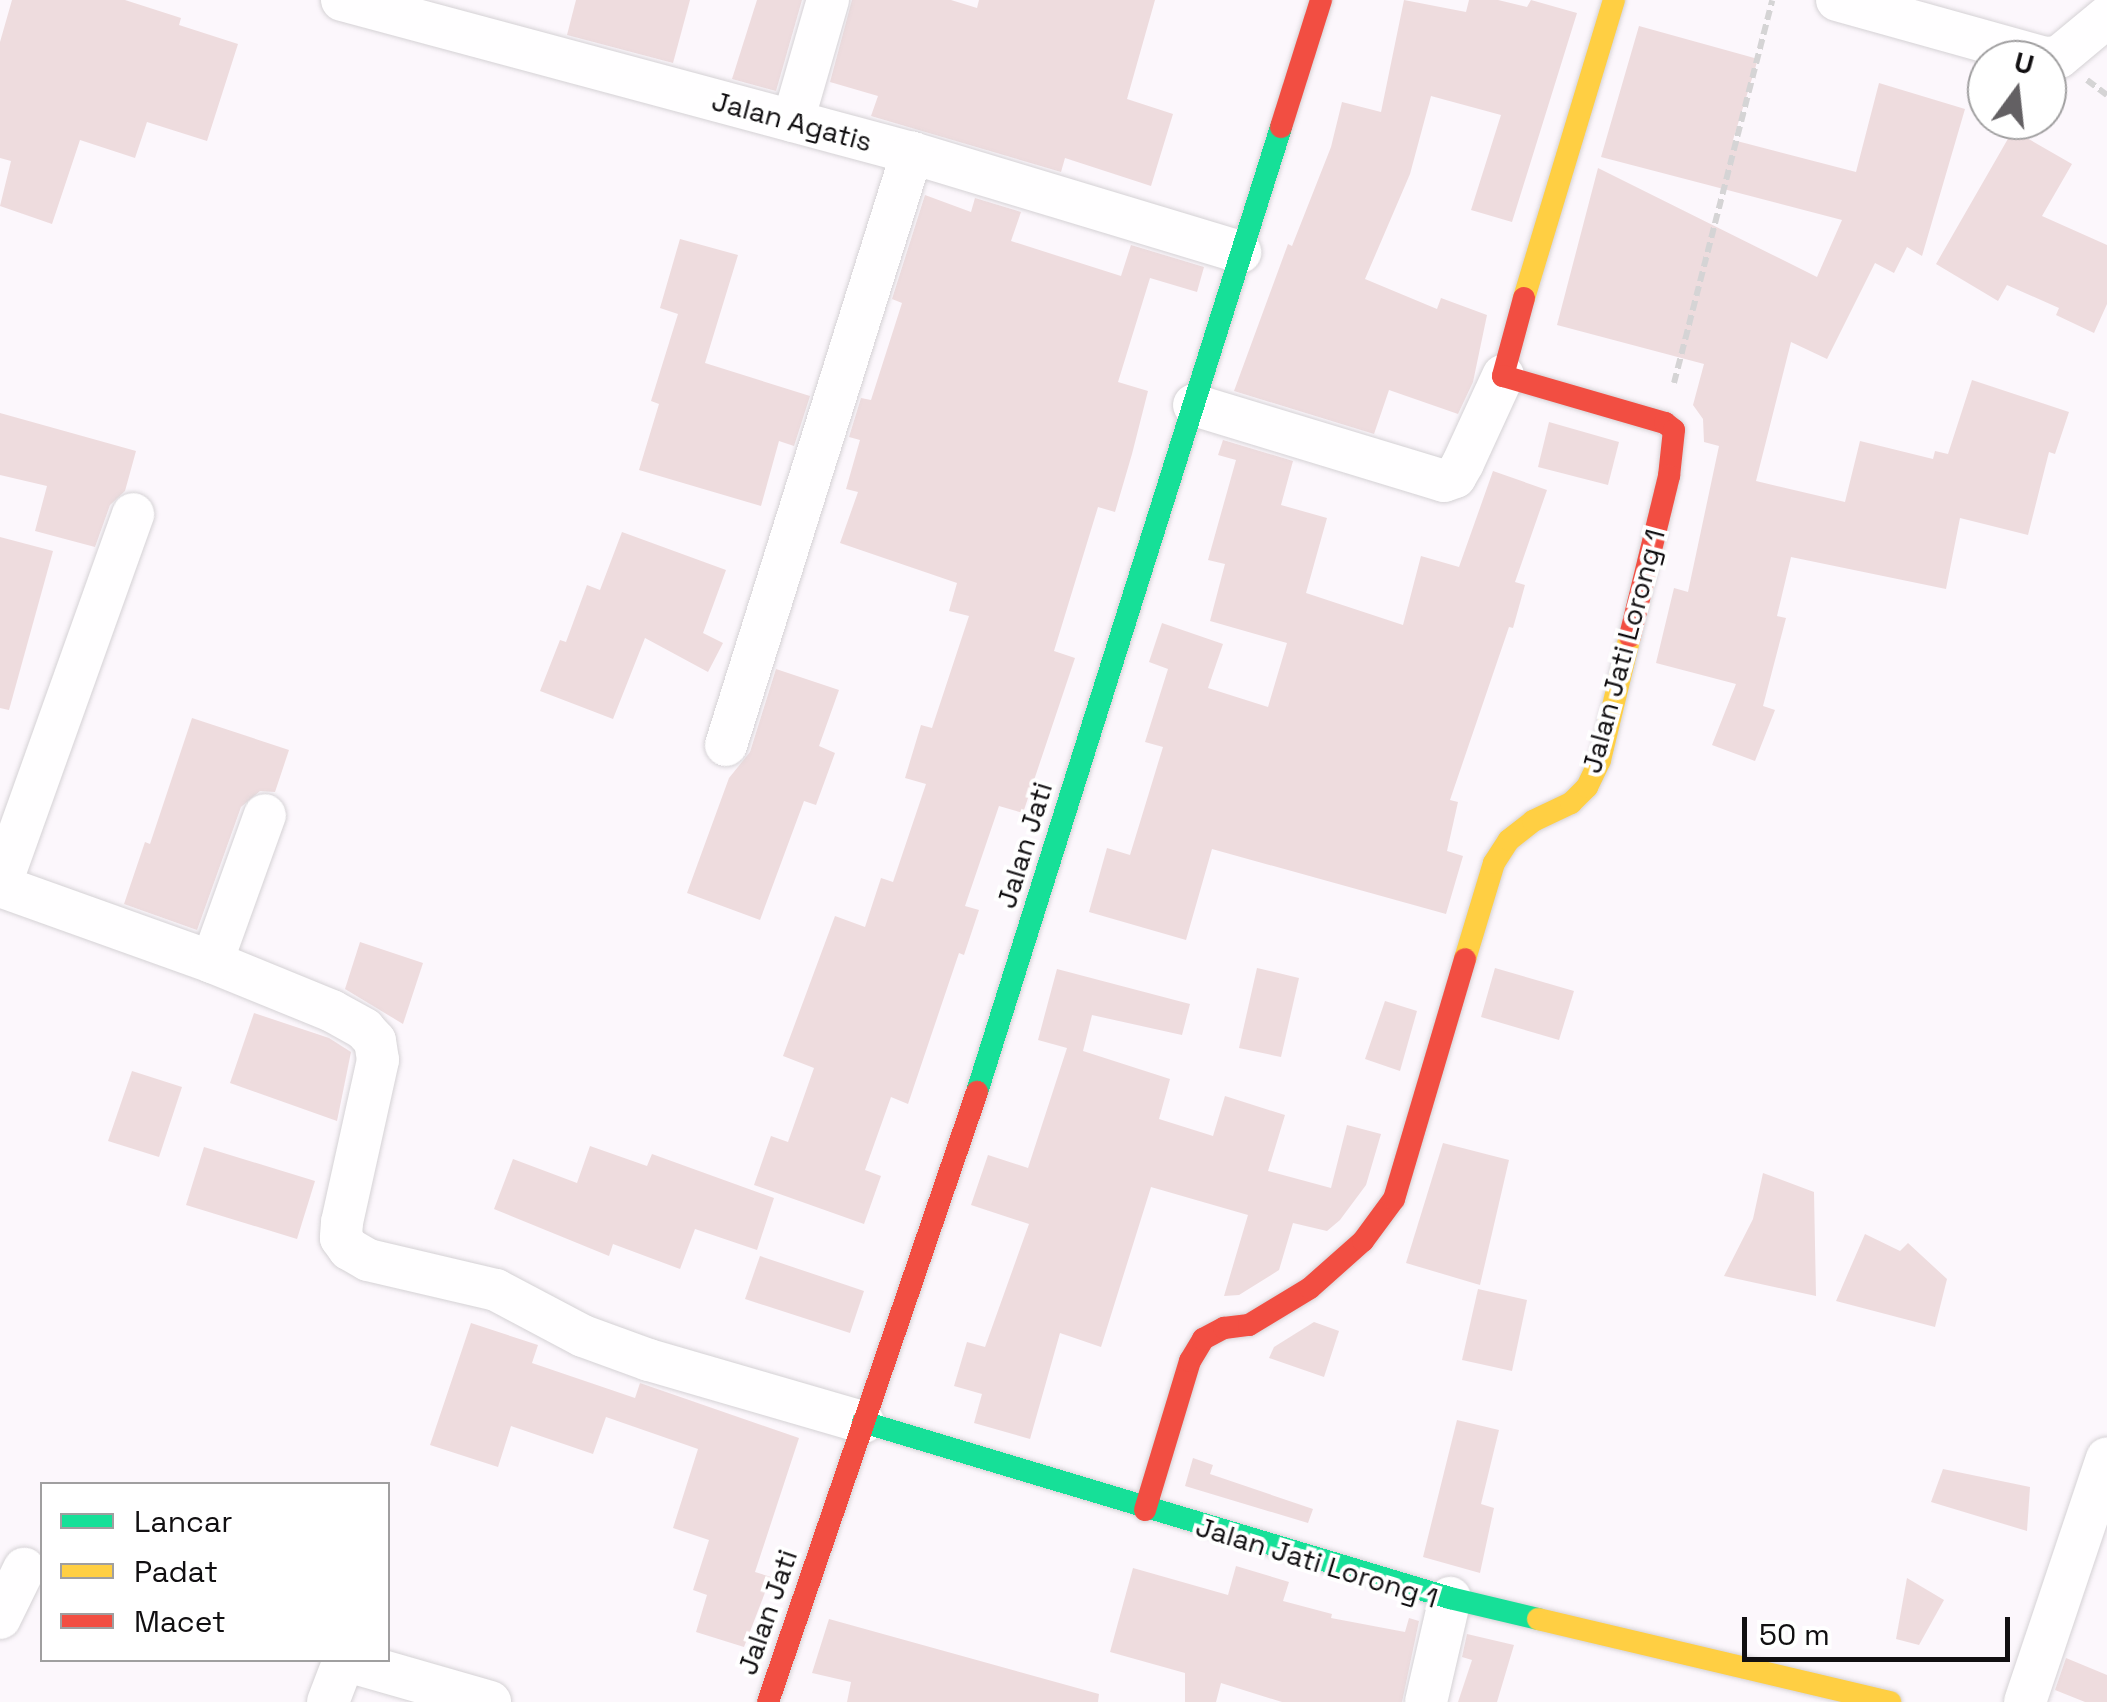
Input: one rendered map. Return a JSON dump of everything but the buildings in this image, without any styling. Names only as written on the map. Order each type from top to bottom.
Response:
[{"type":"street","name":"Jalan Agatis","points":[[342,0],[912,153],[1240,252]]},
{"type":"street","points":[[793,121],[828,0]]},
{"type":"street","name":"Jalan Jati","points":[[768,1702],[991,1050],[1321,0]]},
{"type":"street","points":[[1194,405],[1444,481],[1455,477],[1503,376],[1547,212],[1614,0]]},
{"type":"street","points":[[1838,0],[1898,8],[2045,58],[2059,57],[2107,17]]},
{"type":"street","points":[[726,744],[912,153]]},
{"type":"street","points":[[1503,376],[1665,423]]},
{"type":"street","name":"Jalan Jati Lorong 1","points":[[1145,1510],[1190,1361],[1204,1339],[1224,1328],[1249,1326],[1310,1288],[1363,1241],[1394,1200],[1494,863],[1508,840],[1533,820],[1571,803],[1586,787],[1600,760],[1669,476],[1675,438],[1674,430],[1665,423]]},
{"type":"street","points":[[133,514],[0,886],[212,962],[332,1011],[376,1041],[378,1060],[342,1222],[342,1238],[349,1249],[368,1260],[496,1290],[583,1336],[649,1360],[864,1422]]},
{"type":"street","points":[[212,962],[265,814]]},
{"type":"street","name":"Jalan Jati Lorong 1","points":[[864,1422],[1145,1510],[1450,1598],[1426,1702]]},
{"type":"street","points":[[2025,1702],[2107,1458]]},
{"type":"street","points":[[0,1618],[22,1568]]},
{"type":"street","points":[[1450,1598],[1890,1702]]},
{"type":"street","points":[[328,1702],[343,1662]]},
{"type":"street","points":[[351,1662],[490,1702]]},
{"type":"path","points":[[1665,423],[1772,0]]},
{"type":"traffic: fast","points":[[977,1092],[1281,127]]},
{"type":"traffic: fast","points":[[863,1422],[1450,1598],[1538,1619]]},
{"type":"traffic: slow","points":[[1524,298],[1614,0]]},
{"type":"traffic: slow","points":[[1465,959],[1494,863],[1509,840],[1533,821],[1571,803],[1587,787],[1600,760],[1630,636]]},
{"type":"traffic: slow","points":[[1538,1619],[1890,1702]]},
{"type":"traffic: jam","points":[[1281,127],[1321,0]]},
{"type":"traffic: jam","points":[[1524,298],[1503,376],[1665,423],[1674,430],[1669,476],[1630,636]]},
{"type":"traffic: jam","points":[[1145,1510],[1190,1361],[1203,1339],[1224,1328],[1249,1325],[1310,1288],[1363,1241],[1394,1199],[1465,959]]},
{"type":"traffic: jam","points":[[768,1702],[977,1092]]}]
